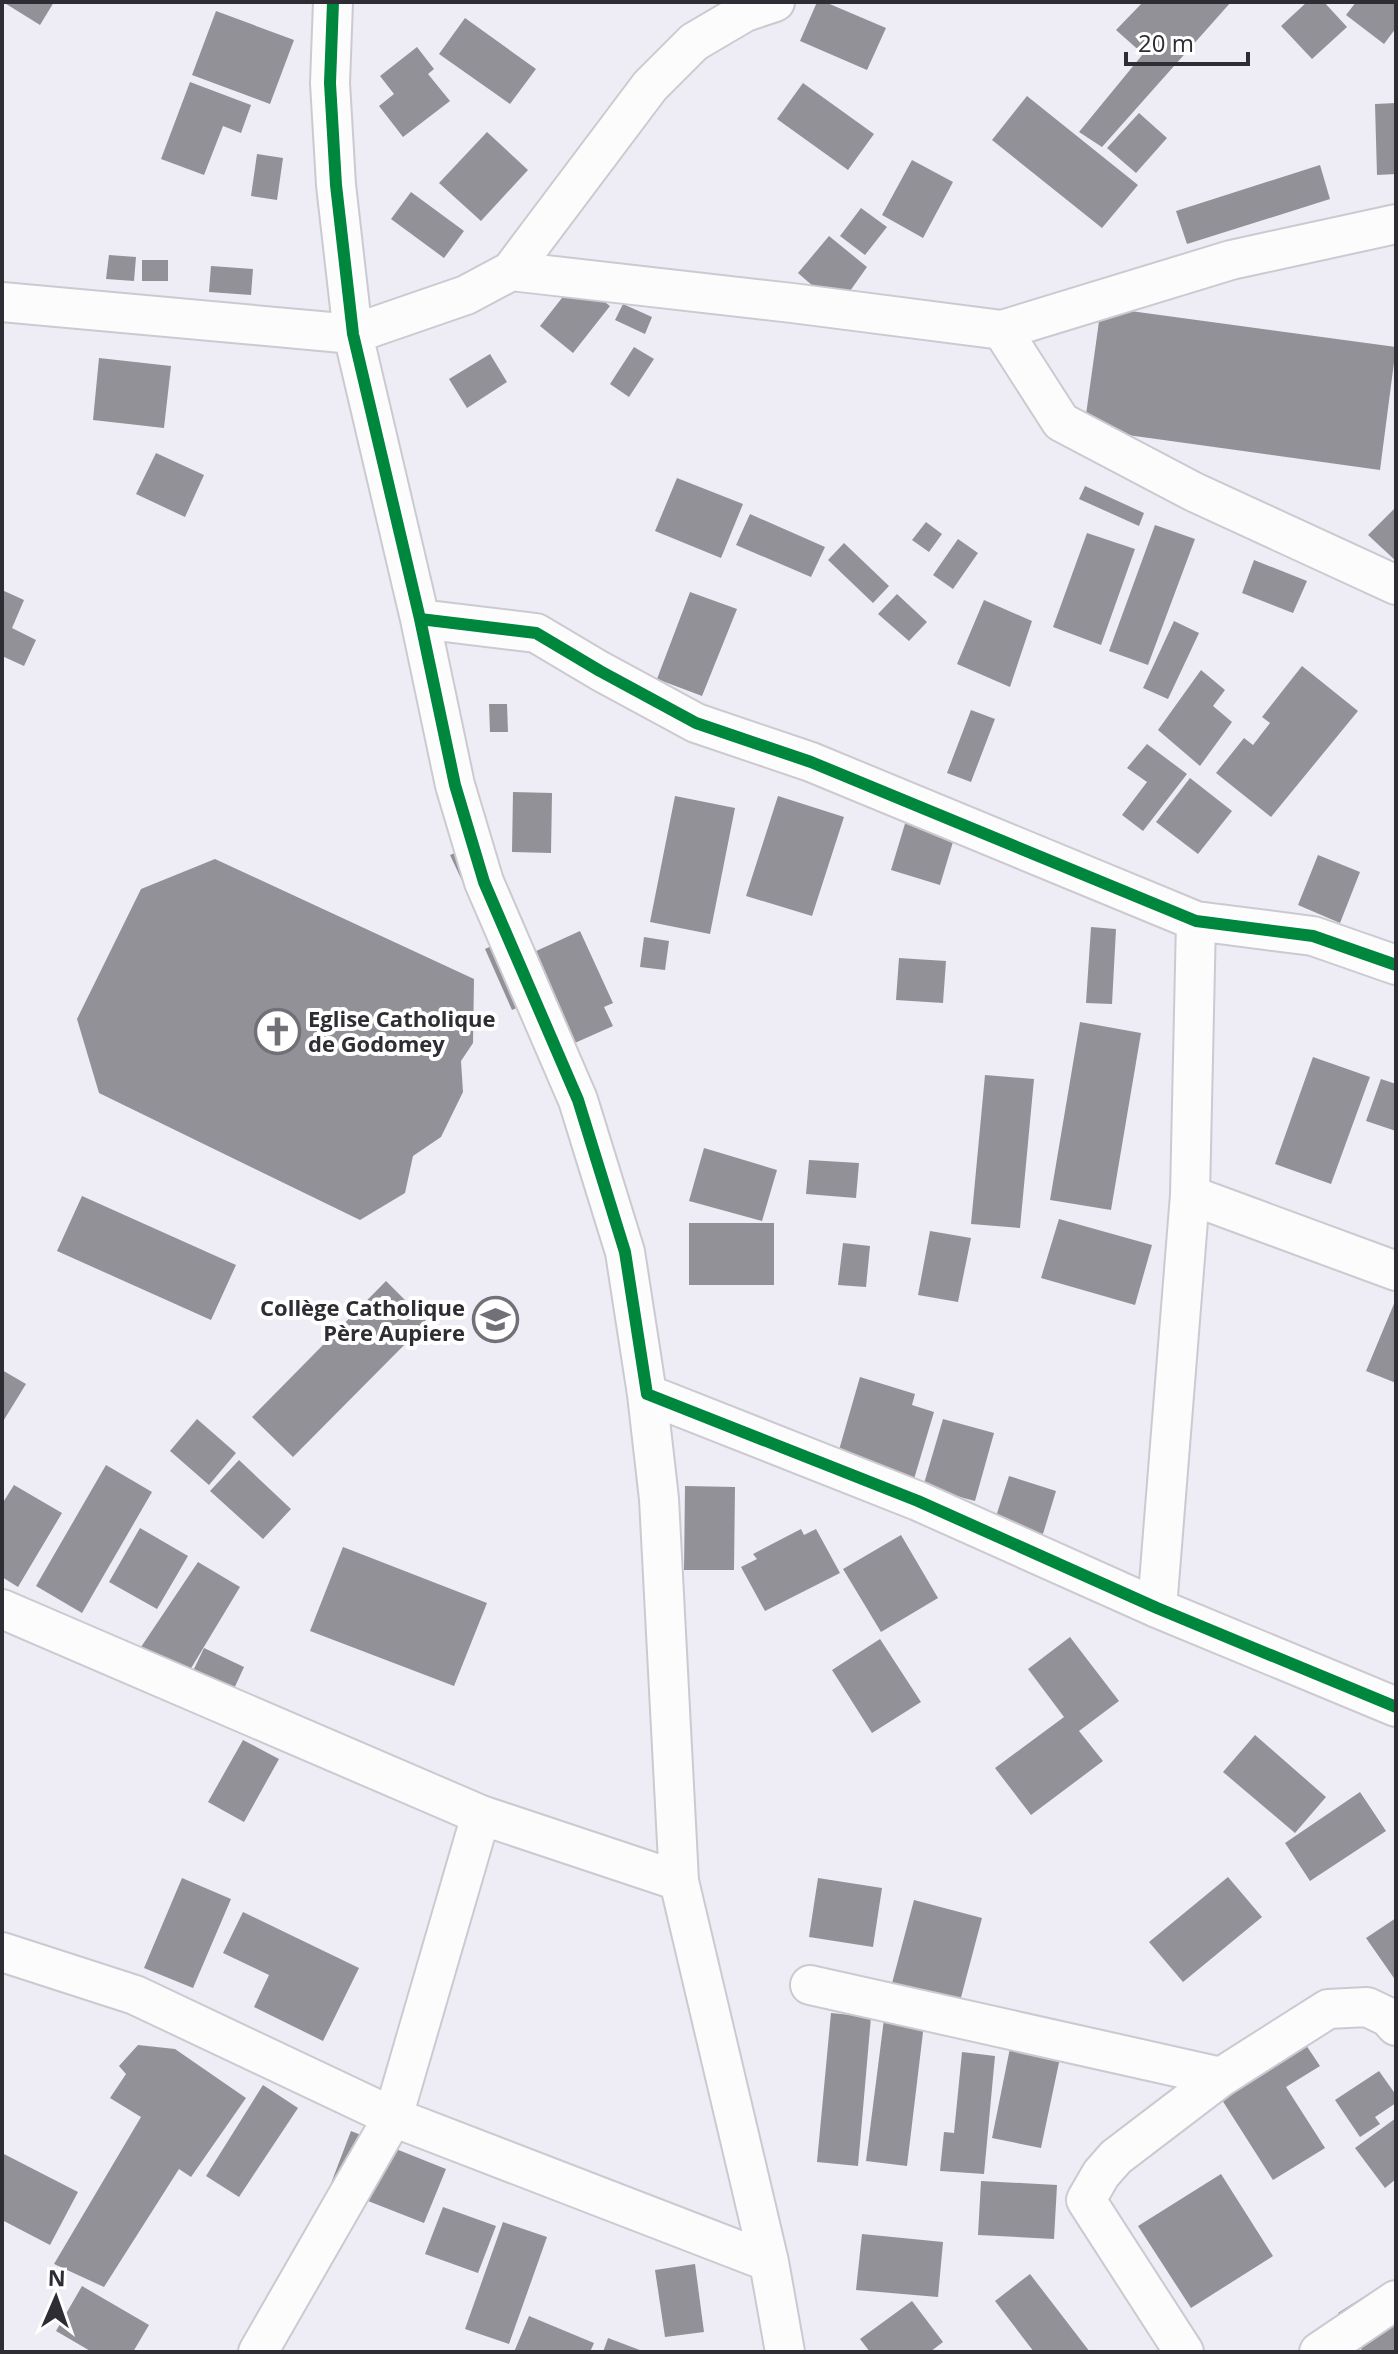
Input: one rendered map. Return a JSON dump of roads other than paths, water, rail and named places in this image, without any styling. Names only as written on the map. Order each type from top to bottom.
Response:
[{"type":"street","points":[[333,2],[330,83],[336,185],[353,334],[420,619],[455,785],[484,882],[578,1100],[625,1252],[647,1394],[659,1499],[679,1881],[769,2262],[785,2352]]},
{"type":"street","points":[[2,302],[353,334],[466,295],[511,271],[661,75],[694,42],[745,12],[775,2]]},
{"type":"street","points":[[511,271],[1002,330],[1231,260],[1396,224]]},
{"type":"street","points":[[1002,330],[1061,422],[1194,492],[1396,585]]},
{"type":"street","points":[[420,619],[536,633],[696,723],[811,762],[1196,921],[1313,936],[1396,965]]},
{"type":"street","points":[[1157,1608],[1190,1195],[1196,921]]},
{"type":"street","points":[[1190,1195],[1396,1271]]},
{"type":"street","points":[[647,1394],[918,1501],[1157,1608],[1396,1707]]},
{"type":"street","points":[[2,1609],[481,1815],[679,1881]]},
{"type":"street","points":[[258,2352],[393,2117],[481,1815]]},
{"type":"street","points":[[2,1952],[135,1995],[393,2117],[769,2262]]},
{"type":"street","points":[[810,1985],[1221,2077]]},
{"type":"street","points":[[1184,2352],[1086,2200],[1101,2174],[1116,2157],[1221,2077],[1328,2009],[1367,2007],[1388,2017],[1396,2026]]},
{"type":"street","points":[[1319,2352],[1396,2300]]},
{"type":"place","name":"Eglise Catholique de Godomey","points":[[277,1031]]},
{"type":"place","name":"Collège Catholique Père Aupiere","points":[[496,1320]]}]
